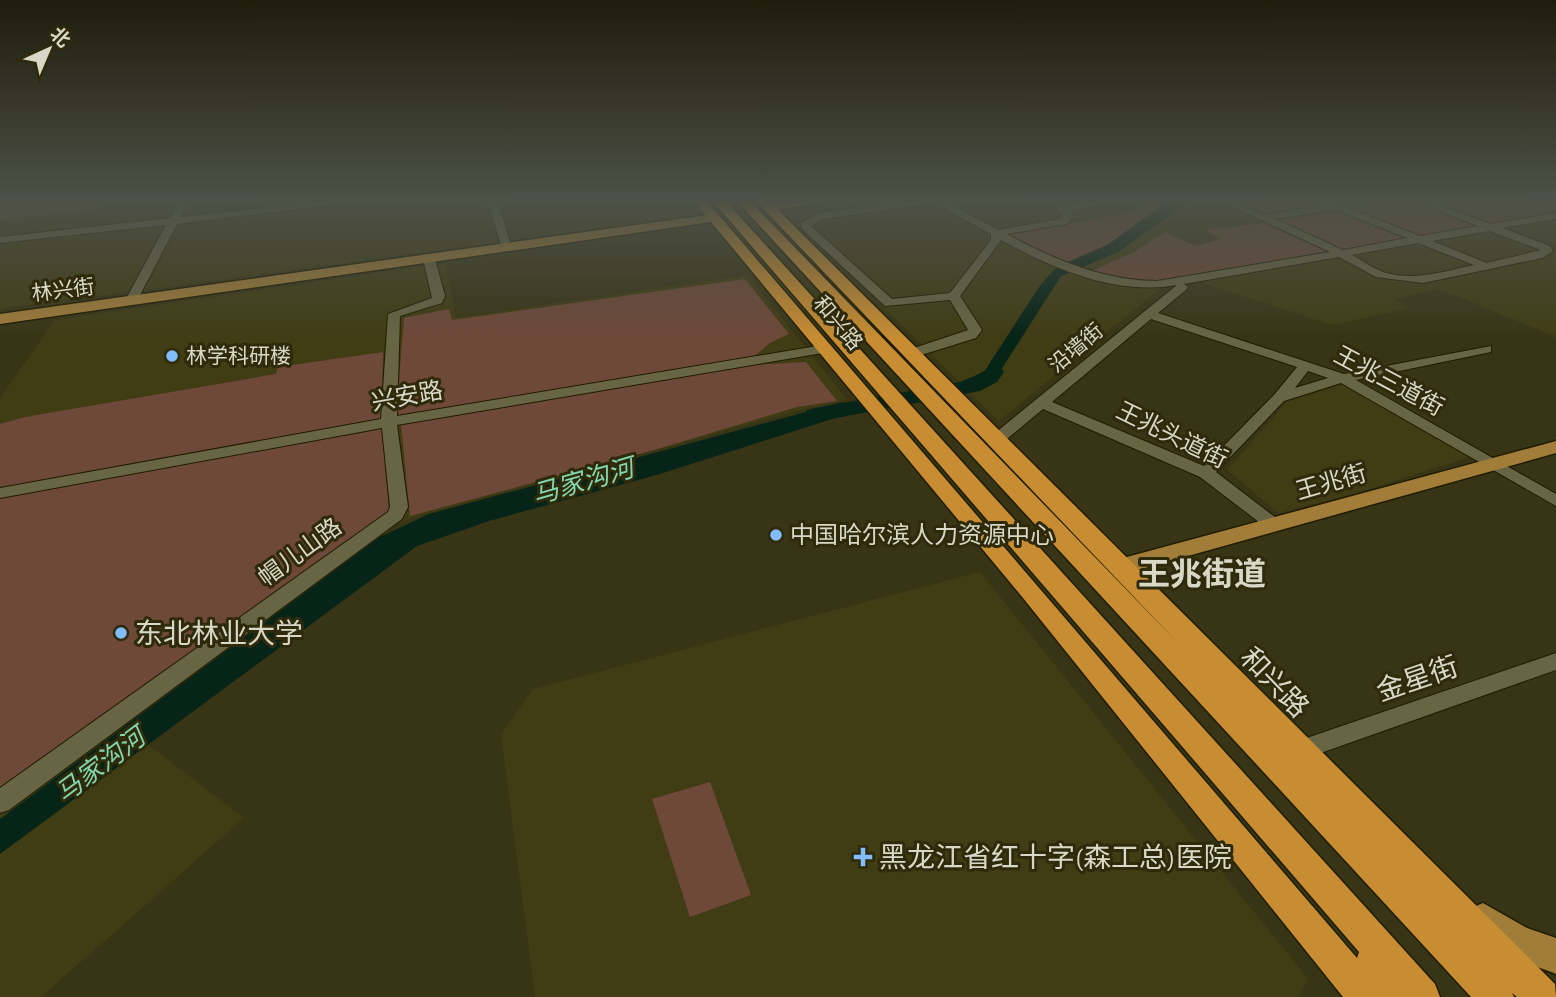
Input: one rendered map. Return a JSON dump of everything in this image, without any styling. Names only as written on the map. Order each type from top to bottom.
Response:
[{"type":"highway","name":"和兴路","points":[[737,246],[854,387],[902,424]]},
{"type":"highway","name":"和兴路","points":[[758,246],[878,382],[902,424]]},
{"type":"highway","name":"和兴路","points":[[785,246],[908,376],[996,440],[1542,997]]},
{"type":"highway","name":"和兴路","points":[[804,246],[928,372],[954,412]]},
{"type":"highway","points":[[792,285],[802,324]]},
{"type":"highway","points":[[954,412],[1496,997]]},
{"type":"highway","points":[[902,424],[1031,592],[1354,989]]},
{"type":"highway","points":[[902,424],[1099,633],[1422,997]]},
{"type":"highway","points":[[1031,592],[1099,633]]},
{"type":"highway","points":[[1264,817],[1401,997]]},
{"type":"main road","name":"林兴街","points":[[0,317],[502,246]]},
{"type":"main road","name":"林兴街","points":[[0,317],[520,246]]},
{"type":"main road","name":"王兆街","points":[[1120,567],[1556,447]]},
{"type":"main road","points":[[1433,885],[1505,934],[1556,956]]},
{"type":"street","points":[[132,298],[160,246]]},
{"type":"street","points":[[826,246],[889,303],[954,296],[992,246]]},
{"type":"street","points":[[1023,246],[1088,274],[1126,283],[1157,285],[1381,246]]},
{"type":"street","points":[[1323,246],[1380,275],[1408,280],[1538,256],[1547,251],[1539,246]]},
{"type":"street","points":[[1434,246],[1483,265]]},
{"type":"street","name":"帽儿山路","points":[[0,802],[396,515],[399,507],[389,422],[394,314],[438,300],[429,259]]},
{"type":"street","name":"沿墙街","points":[[996,440],[1182,287]]},
{"type":"street","points":[[910,354],[971,335],[975,330],[954,296]]},
{"type":"street","name":"王兆三道街","points":[[1149,314],[1343,378],[1556,501]]},
{"type":"street","name":"兴安路","points":[[0,493],[389,422],[822,349]]},
{"type":"street","points":[[1279,398],[1343,378],[1486,349]]},
{"type":"street","points":[[1206,473],[1279,398],[1306,365]]},
{"type":"street","name":"王兆头道街","points":[[1042,403],[1206,473],[1274,525]]},
{"type":"street","name":"金星街","points":[[1298,751],[1556,660]]},
{"type":"shaded area","points":[[0,246],[478,246],[0,309]]},
{"type":"shaded area","points":[[821,246],[1556,246],[1556,337],[1440,289],[1393,299],[1411,308],[1333,325],[1177,275],[999,421]]},
{"type":"shaded area","points":[[1026,246],[1105,246],[1066,262]]},
{"type":"shaded area","points":[[1144,246],[1315,246],[1328,251],[1151,282],[1121,279],[1092,271]]},
{"type":"shaded area","points":[[1328,246],[1370,246],[1340,251]]},
{"type":"shaded area","name":"东北林业大学","points":[[446,263],[456,318],[748,275],[847,400],[796,411],[414,517],[386,529],[121,724],[244,818],[41,997],[0,997],[0,398],[55,320]]},
{"type":"shaded area","points":[[745,279],[789,334],[770,343],[755,356],[396,418],[404,318],[449,309],[452,320]]},
{"type":"shaded area","points":[[383,352],[381,421],[0,489],[0,424],[25,417],[276,374],[278,367]]},
{"type":"shaded area","points":[[806,362],[837,401],[797,407],[654,450],[410,516],[401,424],[738,366]]},
{"type":"shaded area","points":[[1344,384],[1470,457],[1356,493],[1279,513],[1227,470],[1287,402]]},
{"type":"shaded area","points":[[382,428],[389,512],[0,795],[0,496]]},
{"type":"shaded area","name":"黑龙江省红十字(森工总)医院","points":[[980,572],[1308,979],[1298,997],[535,997],[501,734],[533,689]]},
{"type":"shaded area","points":[[710,782],[751,895],[690,917],[652,799]]},
{"type":"water","points":[[1106,246],[1127,246],[1061,276],[1001,370],[989,380],[967,391],[958,383],[984,372],[1039,287],[1055,269]]},
{"type":"water","points":[[843,402],[851,413],[660,474],[489,521],[417,546],[0,854],[0,819],[380,537],[429,514]]},
{"type":"waterway","name":"马家沟河","points":[[815,415],[972,386],[993,372]]},
{"type":"place","name":"林学科研楼","points":[[172,356]]},
{"type":"place","name":"中国哈尔滨人力资源中心","points":[[776,535]]},
{"type":"place","name":"东北林业大学","points":[[121,633]]},
{"type":"place","name":"黑龙江省红十字(森工总)医院","points":[[863,857]]},
{"type":"district","name":"王兆街道","points":[[1202,574]]}]
